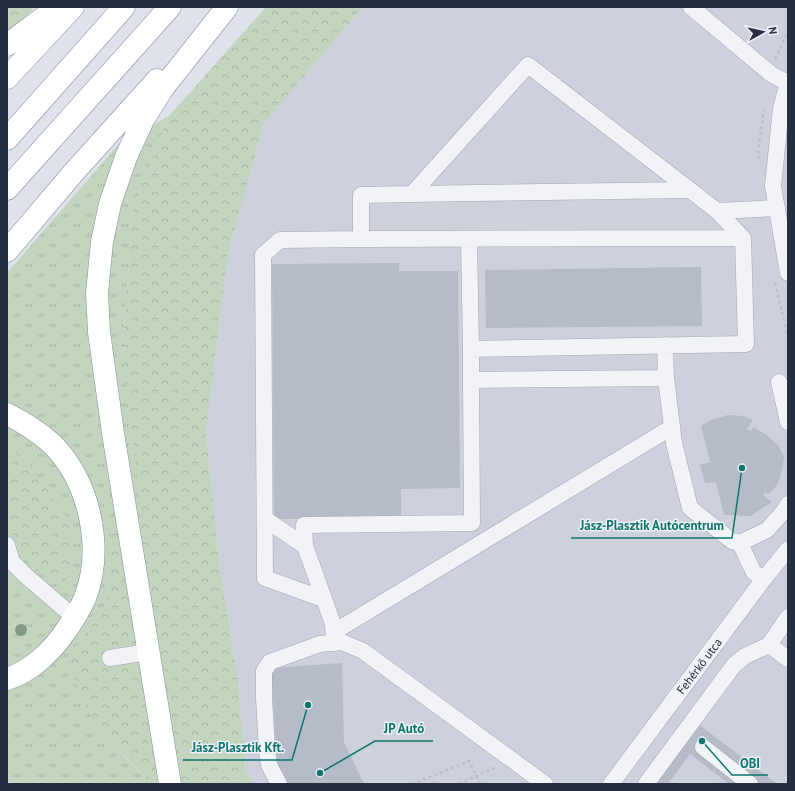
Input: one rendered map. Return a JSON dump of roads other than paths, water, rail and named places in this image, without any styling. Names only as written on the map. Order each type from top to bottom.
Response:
[{"type":"highway","points":[[8,45],[58,7]]},
{"type":"highway","points":[[7,78],[72,7]]},
{"type":"highway","points":[[7,139],[124,7]]},
{"type":"highway","points":[[7,189],[170,7]]},
{"type":"highway","points":[[170,784],[113,433],[99,332],[97,293],[102,242],[110,204],[126,157],[144,120],[163,88],[226,7]]},
{"type":"highway","points":[[7,250],[131,108],[226,7]]},
{"type":"highway","points":[[7,414],[29,426],[53,445],[71,468],[79,482],[91,523],[93,557],[92,571],[85,598],[75,618],[61,639],[48,653],[32,666],[7,679]]},
{"type":"street","points":[[699,9],[771,74],[788,83],[781,108],[773,186],[788,273]]},
{"type":"street","points":[[412,194],[528,65],[717,211],[743,238],[746,344],[471,349]]},
{"type":"street","points":[[361,239],[361,195],[690,190]]},
{"type":"street","points":[[717,211],[777,208]]},
{"type":"street","points":[[323,599],[265,578],[263,255],[280,240],[743,238]]},
{"type":"street","points":[[334,637],[333,624],[305,546],[304,525],[472,523],[469,239]]},
{"type":"street","points":[[665,346],[666,378],[674,443],[690,508],[732,541],[740,543],[767,530],[784,511],[788,504]]},
{"type":"street","points":[[471,380],[666,378]]},
{"type":"street","points":[[779,382],[788,422]]},
{"type":"street","points":[[278,784],[269,765],[267,751],[264,671],[270,662],[320,644],[334,637],[672,427]]},
{"type":"street","points":[[265,519],[305,546]]},
{"type":"street","points":[[740,543],[753,571],[763,580]]},
{"type":"street","points":[[7,545],[12,562],[75,618]]},
{"type":"street","name":"Fehérkő utca","points":[[611,784],[788,548]]},
{"type":"street","points":[[646,784],[734,665],[745,656],[769,644],[788,617]]},
{"type":"street","points":[[334,637],[363,651],[545,784]]},
{"type":"street","points":[[769,644],[788,659]]},
{"type":"street","points":[[110,658],[148,652]]},
{"type":"street","points":[[702,747],[750,784]]},
{"type":"place","name":"Jász-Plasztik Autócentrum","points":[[742,468]]},
{"type":"place","name":"Jász-Plasztik Kft.","points":[[308,705]]},
{"type":"place","name":"OBI","points":[[702,741]]},
{"type":"place","name":"JP Autó","points":[[320,773]]}]
